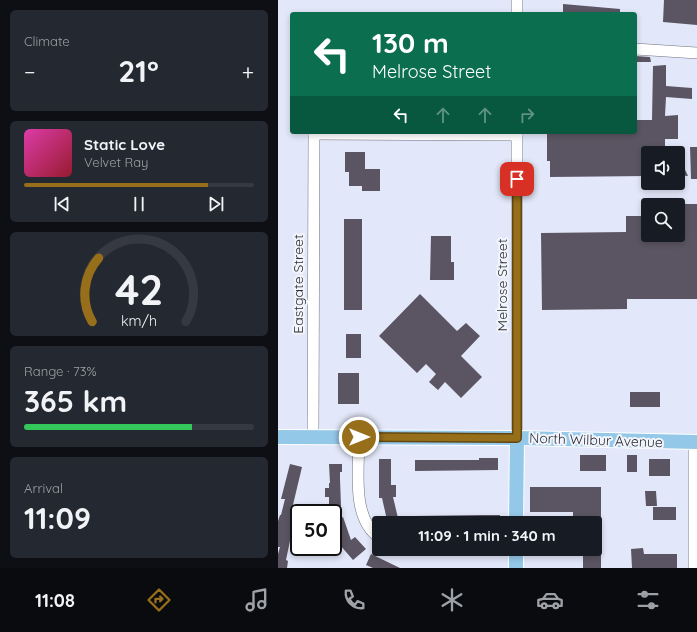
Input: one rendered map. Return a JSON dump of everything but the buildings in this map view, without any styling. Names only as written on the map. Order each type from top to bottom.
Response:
[{"type":"main road","name":"North Wilbur Avenue","points":[[278,437],[517,438],[696,442]]},
{"type":"main road","points":[[516,516],[517,438]]},
{"type":"main road","points":[[516,556],[516,568]]},
{"type":"street","points":[[517,0],[517,12]]},
{"type":"street","points":[[637,48],[697,53]]},
{"type":"street","name":"Eastgate Street","points":[[313,437],[314,134]]},
{"type":"street","name":"Melrose Street","points":[[517,134],[517,438]]},
{"type":"street","points":[[359,437],[360,509],[368,528],[372,531]]},
{"type":"street","points":[[694,568],[696,442]]},
{"type":"route","points":[[359,437],[517,438],[517,179]]}]
